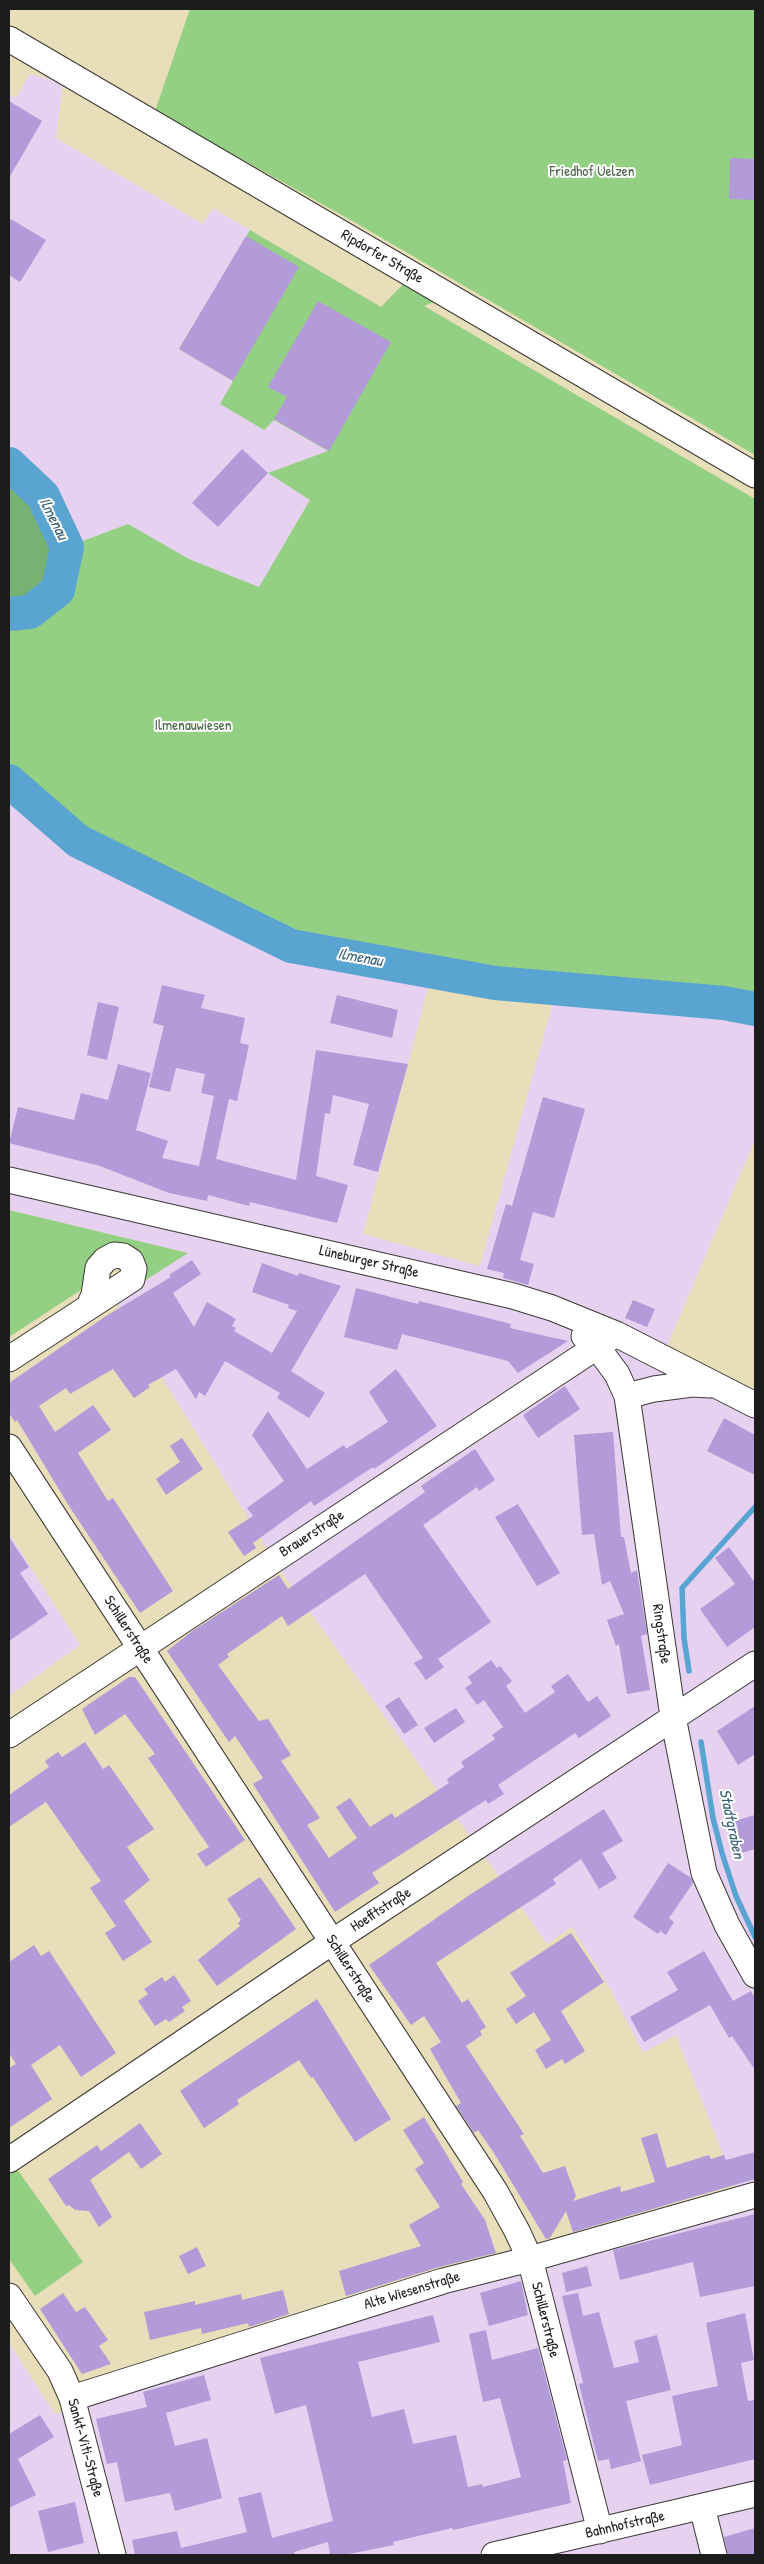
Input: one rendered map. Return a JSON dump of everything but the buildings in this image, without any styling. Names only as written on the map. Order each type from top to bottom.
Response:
[{"type":"street","name":"Ripdorfer Straße","points":[[9,39],[755,475]]},
{"type":"street","name":"Lüneburger Straße","points":[[9,1180],[394,1267],[513,1296],[552,1308]]},
{"type":"street","points":[[9,1358],[89,1306]]},
{"type":"street","name":"Ringstraße","points":[[552,1308],[606,1340],[616,1374],[627,1396],[673,1717],[704,1873],[727,1925],[755,1975]]},
{"type":"street","points":[[606,1340],[714,1386],[738,1394],[755,1405]]},
{"type":"street","name":"Brauerstraße","points":[[9,1734],[606,1340]]},
{"type":"street","points":[[627,1396],[654,1389],[692,1384],[714,1386]]},
{"type":"street","name":"Schillerstraße","points":[[9,1447],[495,2191],[530,2259],[600,2531]]},
{"type":"street","name":"Hoefftstraße","points":[[9,2160],[332,1942],[755,1664]]},
{"type":"street","name":"Alte Wiesenstraße","points":[[72,2398],[443,2281],[530,2259],[755,2195]]},
{"type":"street","name":"Sankt-Viti-Straße","points":[[9,2296],[60,2371],[72,2398],[113,2555]]},
{"type":"street","name":"Bahnhofstraße","points":[[494,2555],[576,2546],[600,2531],[704,2516],[755,2494]]},
{"type":"street","points":[[704,2516],[714,2555]]},
{"type":"shaded area","points":[[30,74],[63,83],[56,138],[203,224],[213,208],[250,230],[179,349],[233,381],[220,404],[274,419],[329,451],[268,473],[310,500],[260,588],[189,559],[128,524],[67,547],[43,496],[9,464],[9,94],[16,98]]},
{"type":"shaded area","points":[[9,781],[78,841],[291,946],[432,973],[363,1234],[480,1266],[555,995],[724,1003],[755,1009],[755,1140],[667,1346],[755,1394],[755,2555],[9,2555],[9,2343],[55,2414],[736,2188],[676,2035],[643,2053],[608,1985],[572,1927],[547,1944],[280,1570],[118,1305],[138,1285],[187,1253],[9,1210]]},
{"type":"shaded area","points":[[9,1533],[80,1645],[9,1696]]},
{"type":"green space","name":"Friedhof Uelzen","points":[[190,9],[755,9],[755,455],[349,219],[155,111]]},
{"type":"green space","name":"Ilmenauwiesen","points":[[250,230],[381,307],[405,282],[436,301],[424,306],[755,499],[755,1009],[724,1003],[495,983],[291,946],[78,841],[9,781],[9,614],[30,612],[58,590],[67,547],[128,524],[189,559],[259,587],[310,500],[268,473],[328,451],[274,420],[264,430],[220,404],[233,381],[179,349]]},
{"type":"green space","points":[[9,464],[43,496],[67,547],[58,590],[30,612],[9,614]]},
{"type":"green space","points":[[9,1210],[188,1253],[138,1285],[109,1262],[81,1290],[9,1337]]},
{"type":"green space","points":[[17,2169],[83,2262],[35,2296],[9,2259],[9,2175]]},
{"type":"waterway","name":"Ilmenau","points":[[9,464],[43,496],[67,547],[58,590],[30,612],[9,614]]},
{"type":"waterway","name":"Ilmenau","points":[[9,781],[78,841],[291,946],[495,983],[724,1003],[755,1009]]},
{"type":"waterway","name":"Stadtgraben","points":[[689,1671],[684,1638],[682,1588],[755,1507]]},
{"type":"waterway","name":"Stadtgraben","points":[[701,1742],[713,1818],[722,1853],[736,1896],[755,1937]]}]
